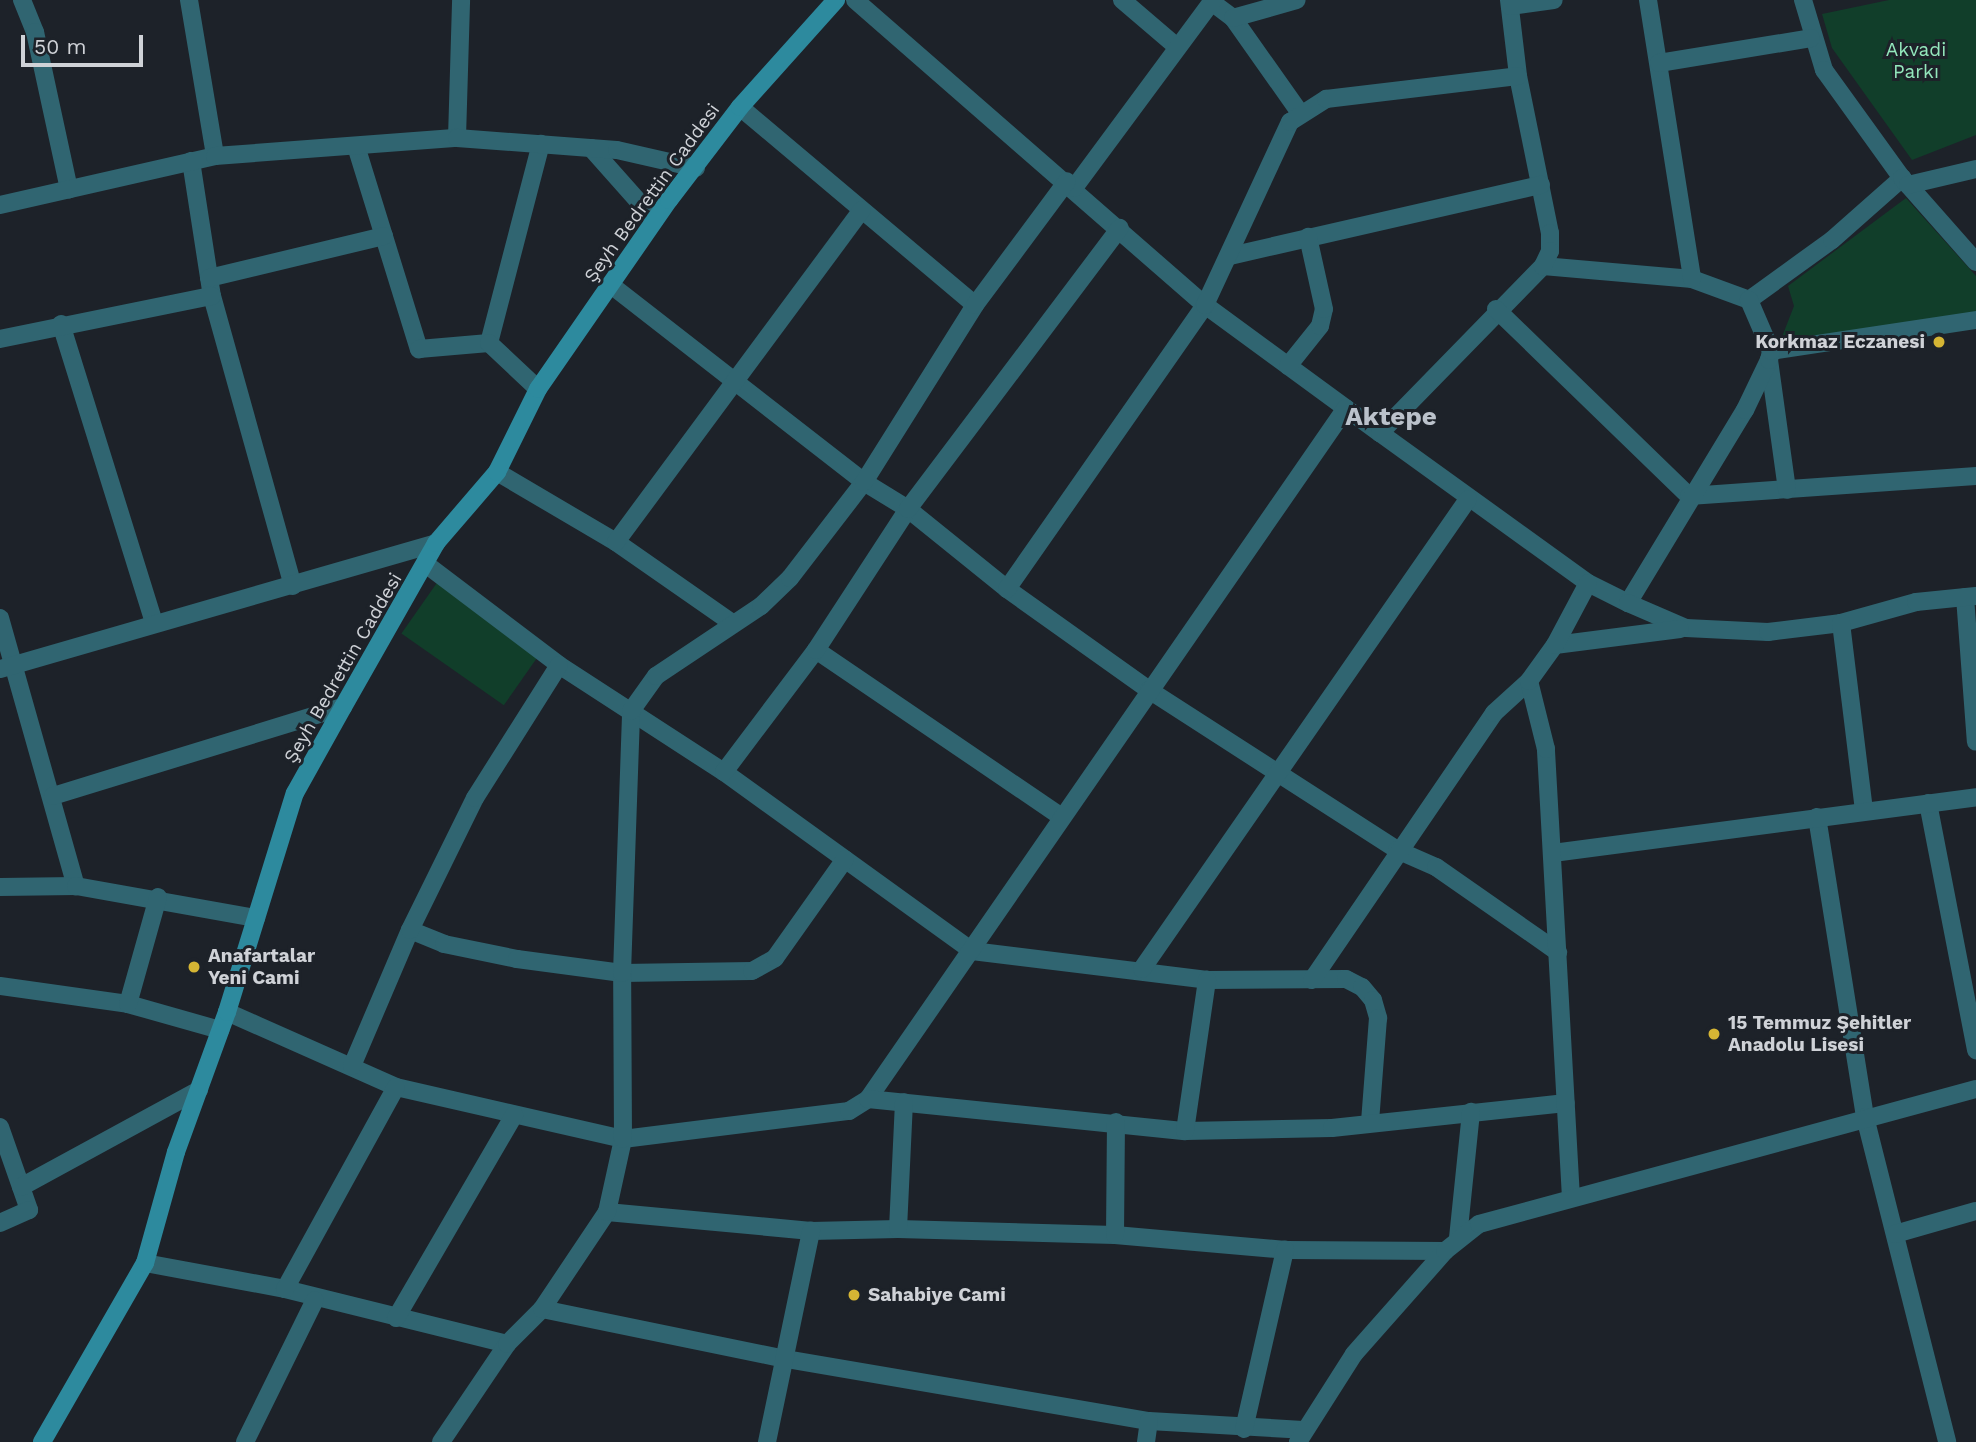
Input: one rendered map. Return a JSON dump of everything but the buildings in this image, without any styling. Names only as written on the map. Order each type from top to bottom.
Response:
[{"type":"main road","name":"Şeyh Bedrettin Caddesi","points":[[42,1442],[145,1263],[176,1152],[227,1012],[295,793],[343,706],[428,565],[436,543],[497,472],[538,389],[655,220],[740,107],[836,0]]},
{"type":"street","points":[[22,0],[35,32],[69,188]]},
{"type":"street","points":[[190,0],[215,156]]},
{"type":"street","points":[[457,138],[461,0]]},
{"type":"street","points":[[855,0],[1071,185],[1205,305],[1468,499],[1588,583],[1686,628]]},
{"type":"street","points":[[1122,0],[1177,47]]},
{"type":"street","points":[[1233,18],[1297,0]]},
{"type":"street","points":[[1380,433],[1496,309],[1543,266],[1550,251],[1550,233],[1518,76],[1510,3],[1554,0]]},
{"type":"street","points":[[1648,0],[1692,279]]},
{"type":"street","points":[[1803,0],[1811,38],[1824,70],[1905,181],[1976,262]]},
{"type":"street","points":[[441,1442],[507,1344],[542,1308],[607,1212],[624,1139],[622,973],[631,711],[656,676],[761,606],[790,578],[864,482],[975,305],[1213,2],[1233,18],[1300,113]]},
{"type":"street","points":[[1659,63],[1811,38]]},
{"type":"street","points":[[1007,589],[1205,305],[1290,122],[1300,113],[1326,99],[1518,76]]},
{"type":"street","points":[[740,107],[975,305]]},
{"type":"street","points":[[0,205],[215,156],[457,138],[591,148],[696,168]]},
{"type":"street","points":[[489,343],[541,144]]},
{"type":"street","points":[[356,146],[419,349],[489,343],[538,389]]},
{"type":"street","points":[[591,148],[655,220]]},
{"type":"street","points":[[191,161],[211,287],[293,586]]},
{"type":"street","points":[[1749,300],[1832,240],[1905,181],[1976,169]]},
{"type":"street","points":[[1230,256],[1541,185]]},
{"type":"street","points":[[616,542],[862,210]]},
{"type":"street","points":[[724,772],[816,650],[908,509],[1120,228]]},
{"type":"street","points":[[0,340],[211,287],[384,236]]},
{"type":"street","points":[[1288,366],[1320,326],[1324,309],[1308,237]]},
{"type":"street","points":[[1543,266],[1692,279],[1749,300],[1770,356],[1787,490]]},
{"type":"street","points":[[611,285],[864,482],[908,509],[1007,589],[1149,690],[1396,850],[1436,867],[1558,952]]},
{"type":"street","points":[[1496,309],[1689,496],[1976,476]]},
{"type":"street","points":[[1770,356],[1976,320]]},
{"type":"street","points":[[61,324],[154,622]]},
{"type":"street","points":[[1628,603],[1689,496],[1745,410],[1770,356]]},
{"type":"street","points":[[227,1012],[396,1087],[624,1139],[849,1111],[867,1098],[972,951],[1149,690],[1346,408]]},
{"type":"street","points":[[497,472],[616,542],[732,623]]},
{"type":"street","points":[[1142,969],[1468,499]]},
{"type":"street","points":[[7,666],[436,543]]},
{"type":"street","points":[[428,565],[559,665],[724,772],[972,951],[1142,969],[1207,980],[1346,979],[1373,1000],[1378,1018],[1370,1122]]},
{"type":"street","points":[[1312,980],[1396,850],[1494,713],[1529,681],[1555,645],[1588,583]]},
{"type":"street","points":[[1555,645],[1686,628],[1768,632],[1842,623],[1916,602],[1970,597],[1976,742]]},
{"type":"street","points":[[0,618],[7,666],[53,796],[76,886]]},
{"type":"street","points":[[1842,623],[1864,811]]},
{"type":"street","points":[[816,650],[1062,817]]},
{"type":"street","points":[[352,1066],[410,930],[475,798],[559,665]]},
{"type":"street","points":[[1529,681],[1546,749],[1571,1198]]},
{"type":"street","points":[[53,796],[343,706]]},
{"type":"street","points":[[1553,853],[1976,797]]},
{"type":"street","points":[[1928,803],[1976,1051]]},
{"type":"street","points":[[1817,817],[1866,1117],[1947,1442]]},
{"type":"street","points":[[410,930],[444,944],[517,959],[622,973],[752,971],[775,958],[845,859]]},
{"type":"street","points":[[0,887],[76,886],[158,897],[256,919]]},
{"type":"street","points":[[128,1004],[158,897]]},
{"type":"street","points":[[1185,1130],[1207,980]]},
{"type":"street","points":[[0,986],[128,1004],[220,1030]]},
{"type":"street","points":[[285,1289],[396,1087]]},
{"type":"street","points":[[542,1308],[786,1359],[1149,1421],[1300,1436],[1354,1354],[1445,1251],[1479,1224],[1976,1089]]},
{"type":"street","points":[[21,1187],[199,1090]]},
{"type":"street","points":[[867,1098],[1185,1130],[1332,1128],[1566,1103]]},
{"type":"street","points":[[898,1229],[904,1102]]},
{"type":"street","points":[[1458,1238],[1471,1112]]},
{"type":"street","points":[[396,1318],[514,1115]]},
{"type":"street","points":[[1115,1235],[1116,1122]]},
{"type":"street","points":[[0,1127],[29,1210],[0,1223]]},
{"type":"street","points":[[607,1212],[811,1231],[898,1229],[1115,1235],[1285,1250],[1445,1251]]},
{"type":"street","points":[[1895,1234],[1976,1212]]},
{"type":"street","points":[[767,1442],[811,1231]]},
{"type":"street","points":[[1244,1429],[1285,1250]]},
{"type":"street","points":[[145,1263],[285,1289],[315,1300],[507,1344]]},
{"type":"street","points":[[245,1442],[315,1300]]},
{"type":"street","points":[[1146,1442],[1149,1421]]},
{"type":"green space","name":"Akvadi Parkı","points":[[1889,0],[1976,0],[1976,135],[1912,160],[1832,48],[1822,14]]},
{"type":"green space","points":[[1906,198],[1976,276],[1976,312],[1780,342],[1794,306],[1788,286]]},
{"type":"green space","points":[[441,577],[543,649],[504,705],[401,634]]},
{"type":"place","name":"Korkmaz Eczanesi","points":[[1939,342]]},
{"type":"place","name":"Anafartalar Yeni Cami","points":[[194,967]]},
{"type":"place","name":"15 Temmuz Şehitler Anadolu Lisesi","points":[[1714,1034]]},
{"type":"place","name":"Sahabiye Cami","points":[[854,1295]]},
{"type":"district","name":"Aktepe","points":[[1391,417]]}]
